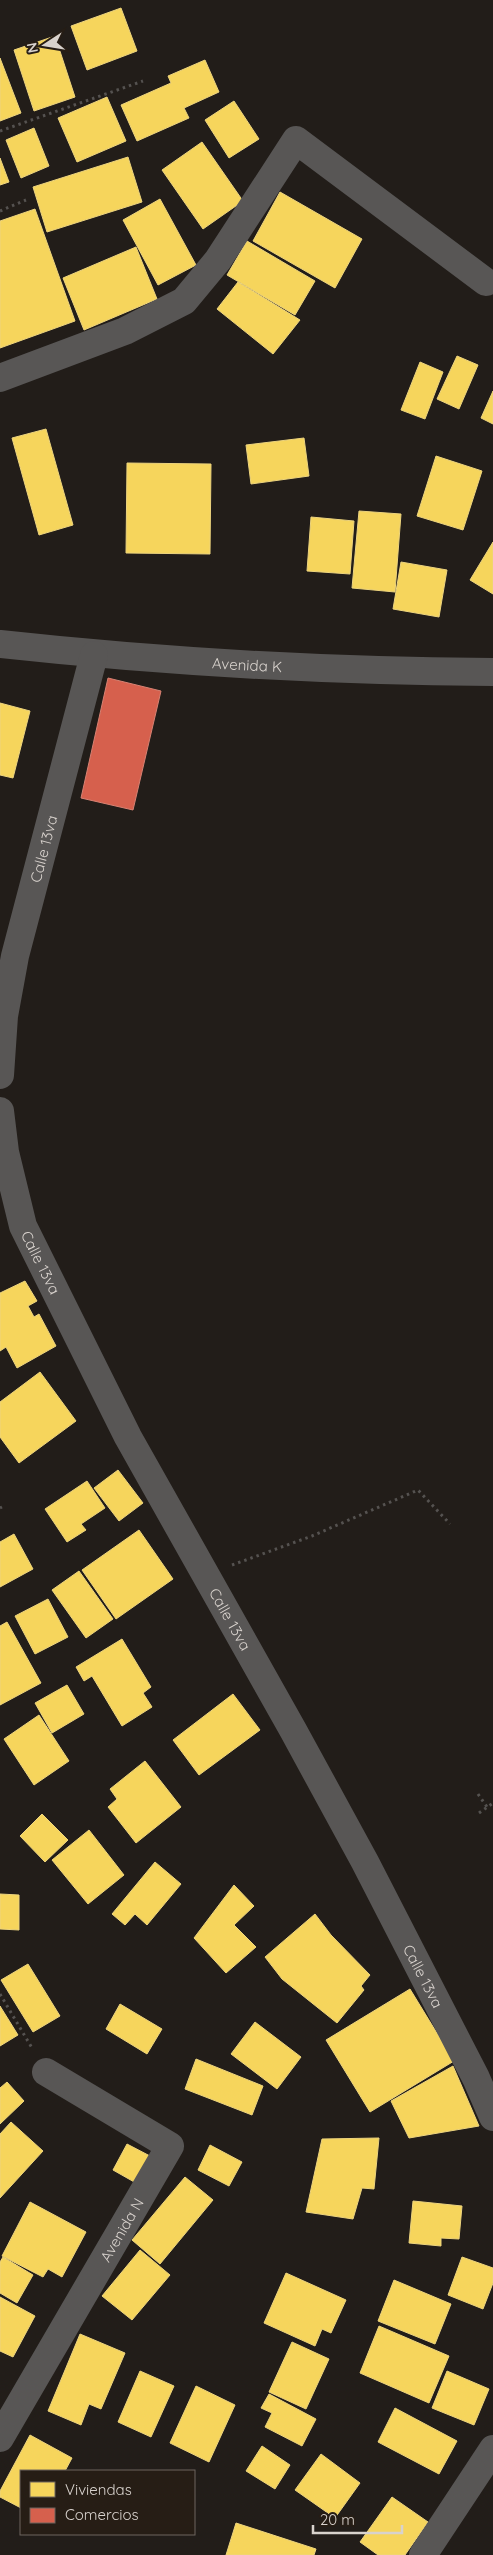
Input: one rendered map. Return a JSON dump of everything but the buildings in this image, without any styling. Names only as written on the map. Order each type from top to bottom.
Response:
[{"type":"street","points":[[0,378],[125,331],[184,301],[218,260],[296,140],[486,282]]},
{"type":"street","name":"Avenida K","points":[[0,644],[94,655],[381,671],[493,672]]},
{"type":"street","name":"Calle 13va","points":[[0,1075],[4,1016],[15,956],[94,655]]},
{"type":"street","name":"Calle 13va","points":[[0,1111],[5,1152],[23,1226],[128,1437],[484,2074],[493,2117]]},
{"type":"street","name":"Avenida N","points":[[0,2438],[170,2146],[46,2072]]},
{"type":"street","points":[[423,2555],[493,2449]]},
{"type":"path","points":[[0,131],[143,81]]},
{"type":"path","points":[[0,211],[26,200]]},
{"type":"path","points":[[207,1578],[221,1568],[312,1536],[418,1490],[450,1524]]},
{"type":"path","points":[[478,1794],[487,1807]]},
{"type":"path","points":[[479,1813],[493,1803]]},
{"type":"path","points":[[0,1994],[46,2072]]}]
